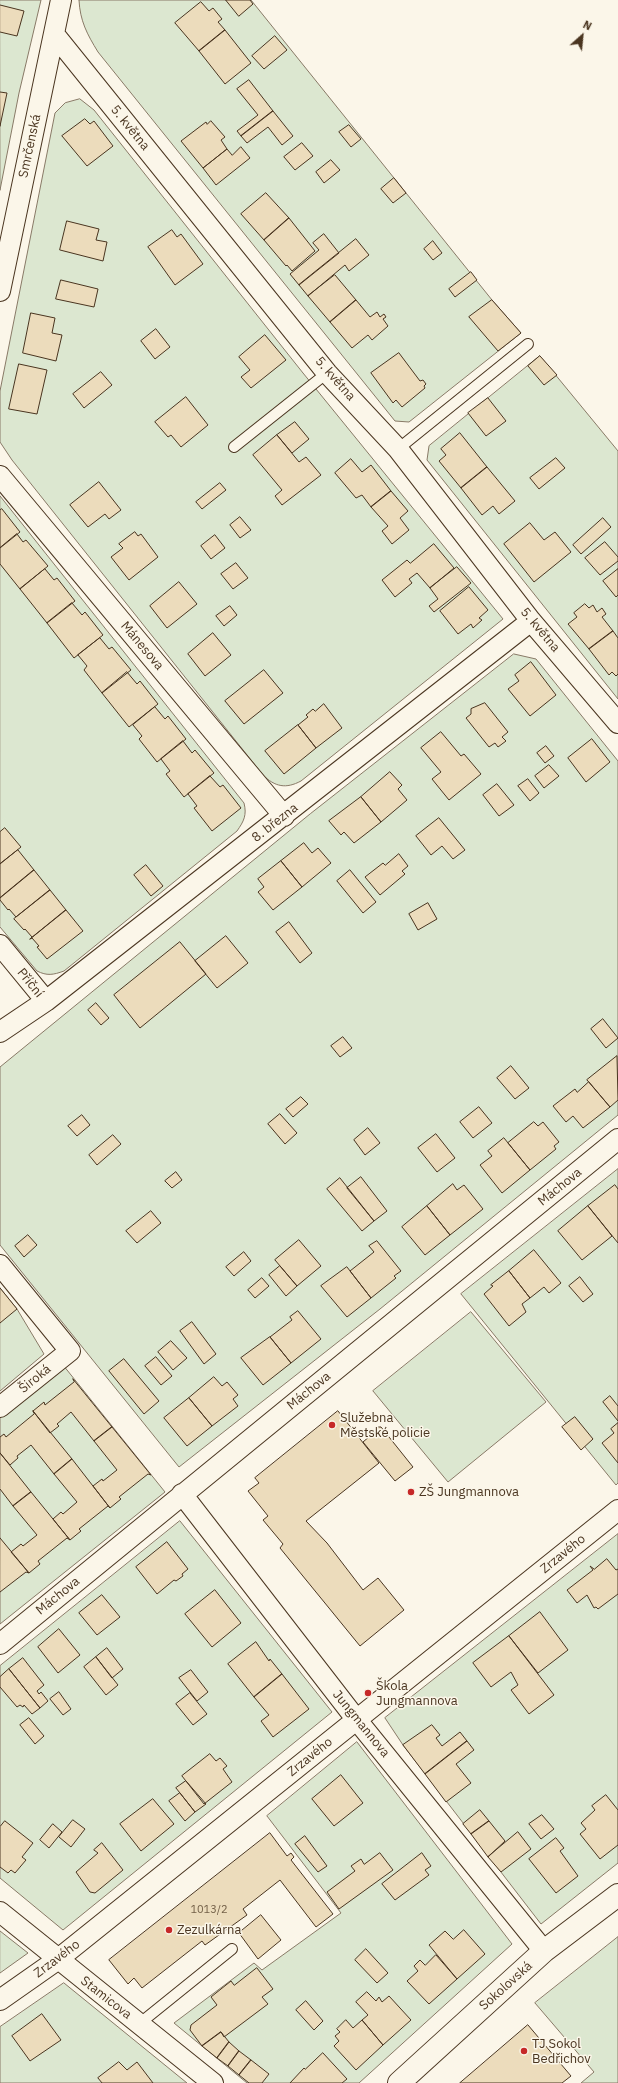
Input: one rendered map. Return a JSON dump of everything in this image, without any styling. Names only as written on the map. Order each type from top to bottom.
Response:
[{"type":"street","name":"Smrčenská","points":[[0,291],[61,0]]},
{"type":"street","name":"5. května","points":[[54,34],[327,373],[398,449],[531,621],[618,723]]},
{"type":"street","name":"Mánesova","points":[[0,476],[284,816]]},
{"type":"street","name":"8. března","points":[[5,1024],[46,1002],[531,621]]},
{"type":"street","name":"Příční","points":[[0,945],[46,1002]]},
{"type":"street","name":"Máchova","points":[[0,1644],[618,1139]]},
{"type":"street","name":"Široká","points":[[0,1265],[70,1352],[0,1407]]},
{"type":"street","name":"Jungmannova","points":[[182,1494],[356,1719],[544,1951]]},
{"type":"street","name":"Zrzavého","points":[[0,2000],[57,1960],[618,1510]]},
{"type":"street","name":"Sokolovská","points":[[399,2083],[544,1951],[618,1895]]},
{"type":"street","name":"Stamicova","points":[[0,1912],[57,1960],[213,2083]]},
{"type":"lane","points":[[398,449],[528,344]]},
{"type":"lane","points":[[234,447],[327,373]]},
{"type":"lane","points":[[139,2024],[232,1949]]},
{"type":"green space","points":[[0,0],[41,0],[19,93],[0,190]]},
{"type":"green space","points":[[79,0],[251,0],[492,300],[521,333],[409,422],[395,421],[98,52],[85,27]]},
{"type":"green space","points":[[80,99],[94,110],[303,373],[503,619],[296,784],[281,786],[267,779],[263,775],[12,460],[0,442],[0,391],[55,113],[65,103]]},
{"type":"green space","points":[[540,356],[618,451],[618,699],[427,460],[429,446]]},
{"type":"green space","points":[[0,496],[244,803],[245,807],[244,818],[237,831],[64,971],[53,974],[44,974],[37,971],[0,927]]},
{"type":"green space","points":[[514,654],[536,659],[618,761],[618,1115],[380,1309],[179,1467],[0,1245],[0,1067],[310,814]]},
{"type":"green space","points":[[618,1169],[618,1483],[616,1485],[461,1294]]},
{"type":"green space","points":[[0,1288],[17,1309],[44,1354],[0,1391]]},
{"type":"green space","points":[[471,1312],[546,1402],[448,1482],[373,1391]]},
{"type":"green space","points":[[63,1365],[165,1492],[0,1624],[0,1417]]},
{"type":"green space","points":[[180,1521],[332,1712],[63,1930],[0,1878],[0,1666]]},
{"type":"green space","points":[[618,1534],[618,1863],[541,1924],[403,1745],[385,1718]]},
{"type":"green space","points":[[357,1742],[512,1944],[359,2083],[247,2083],[174,2023],[254,1963],[262,1970],[341,1913],[267,1816]]},
{"type":"green space","points":[[0,1931],[28,1953],[0,1973]]},
{"type":"green space","points":[[618,1937],[618,2083],[581,2083],[594,2072],[535,2003]]},
{"type":"green space","points":[[64,1983],[187,2083],[0,2083],[0,2027]]},
{"type":"building","points":[[226,0],[250,0],[253,4],[239,16]]},
{"type":"building","points":[[201,2],[209,11],[213,8],[222,19],[218,22],[225,30],[199,51],[175,23]]},
{"type":"building","points":[[0,5],[24,11],[17,36],[0,32]]},
{"type":"building","points":[[225,30],[251,63],[225,84],[199,51]]},
{"type":"building","points":[[275,36],[287,50],[264,69],[252,56]]},
{"type":"building","points":[[249,80],[273,111],[241,136],[237,131],[258,115],[237,89]]},
{"type":"building","points":[[0,92],[7,93],[0,126]]},
{"type":"building","points":[[273,111],[293,136],[282,145],[268,127],[247,143],[241,136]]},
{"type":"building","points":[[85,119],[90,124],[94,121],[113,146],[87,166],[62,136]]},
{"type":"building","points":[[211,121],[225,137],[221,140],[227,149],[203,168],[181,141],[206,122],[207,124]]},
{"type":"building","points":[[349,125],[361,139],[351,147],[339,132]]},
{"type":"building","points":[[302,143],[313,156],[295,170],[284,157]]},
{"type":"building","points":[[241,147],[250,158],[216,185],[203,168],[227,149],[232,155]]},
{"type":"building","points":[[331,160],[340,170],[324,183],[316,172]]},
{"type":"building","points":[[394,178],[406,193],[393,203],[381,189]]},
{"type":"building","points":[[266,193],[289,218],[264,240],[241,214]]},
{"type":"building","points":[[289,218],[315,251],[292,271],[264,240]]},
{"type":"building","points":[[67,221],[99,229],[96,240],[107,242],[103,261],[60,250]]},
{"type":"building","points":[[172,230],[177,237],[181,234],[203,264],[175,285],[148,247]]},
{"type":"building","points":[[324,234],[339,253],[299,285],[290,274],[319,250],[313,243]]},
{"type":"building","points":[[356,239],[369,255],[349,271],[345,265],[308,296],[299,285]]},
{"type":"building","points":[[433,241],[442,253],[433,260],[424,249]]},
{"type":"building","points":[[471,272],[477,280],[455,297],[449,289]]},
{"type":"building","points":[[335,275],[356,300],[330,322],[308,296]]},
{"type":"building","points":[[61,280],[98,289],[94,307],[56,299]]},
{"type":"building","points":[[356,300],[370,317],[377,312],[380,317],[384,314],[386,317],[383,319],[388,326],[372,340],[368,335],[352,348],[330,322]]},
{"type":"building","points":[[492,300],[521,333],[498,351],[469,317]]},
{"type":"building","points":[[31,313],[55,318],[52,333],[62,335],[56,361],[23,353]]},
{"type":"building","points":[[156,329],[170,347],[155,359],[141,341]]},
{"type":"building","points":[[265,335],[286,360],[251,388],[241,377],[250,370],[239,357]]},
{"type":"building","points":[[399,353],[420,381],[423,380],[426,384],[424,386],[425,388],[402,407],[396,400],[393,403],[371,373]]},
{"type":"building","points":[[540,356],[557,375],[544,385],[528,366]]},
{"type":"building","points":[[19,364],[47,370],[37,414],[9,409]]},
{"type":"building","points":[[101,372],[112,385],[84,408],[73,394]]},
{"type":"building","points":[[186,397],[208,425],[181,447],[171,435],[168,437],[155,422]]},
{"type":"building","points":[[488,398],[506,421],[486,436],[468,413]]},
{"type":"building","points":[[295,422],[309,439],[292,453],[277,435]]},
{"type":"building","points":[[460,433],[487,467],[461,488],[439,461],[446,455],[441,449]]},
{"type":"building","points":[[277,435],[299,462],[306,457],[321,475],[282,505],[275,496],[282,490],[253,455]]},
{"type":"building","points":[[556,458],[565,468],[539,489],[530,478]]},
{"type":"building","points":[[351,459],[362,472],[371,465],[391,491],[371,507],[362,495],[356,498],[335,473]]},
{"type":"building","points":[[487,467],[515,501],[499,514],[493,506],[482,515],[461,488]]},
{"type":"building","points":[[99,482],[121,510],[109,519],[105,514],[88,527],[70,505]]},
{"type":"building","points":[[220,483],[226,490],[202,509],[196,502]]},
{"type":"building","points":[[391,491],[408,511],[400,518],[409,530],[392,544],[382,531],[388,526],[371,507]]},
{"type":"building","points":[[2,509],[20,532],[0,548],[0,510]]},
{"type":"building","points":[[240,517],[251,530],[240,538],[230,525]]},
{"type":"building","points":[[603,518],[611,527],[581,554],[573,545]]},
{"type":"building","points":[[530,523],[544,540],[555,532],[571,552],[534,582],[504,544]]},
{"type":"building","points":[[135,532],[138,536],[141,534],[158,557],[129,580],[111,557],[123,548],[119,544]]},
{"type":"building","points":[[17,534],[23,542],[26,540],[48,566],[20,589],[0,564],[0,548]]},
{"type":"building","points":[[215,535],[225,548],[211,559],[201,546]]},
{"type":"building","points":[[605,542],[618,557],[618,561],[600,575],[585,558]]},
{"type":"building","points":[[434,544],[454,568],[430,588],[417,573],[409,579],[412,583],[395,597],[382,580],[407,560],[410,563]]},
{"type":"building","points":[[236,563],[248,578],[233,589],[221,574]]},
{"type":"building","points":[[457,567],[471,583],[434,612],[429,606],[438,599],[430,588]]},
{"type":"building","points":[[45,569],[54,580],[57,578],[75,601],[47,623],[20,589]]},
{"type":"building","points":[[618,569],[618,595],[616,597],[603,581]]},
{"type":"building","points":[[179,582],[197,604],[167,628],[150,606]]},
{"type":"building","points":[[469,587],[488,610],[479,618],[482,620],[473,628],[471,624],[458,634],[440,611]]},
{"type":"building","points":[[72,603],[82,615],[85,612],[103,635],[74,658],[47,623]]},
{"type":"building","points":[[585,604],[589,608],[593,605],[597,612],[602,608],[606,614],[602,617],[613,631],[589,649],[568,624],[577,617],[574,613]]},
{"type":"building","points":[[230,606],[237,615],[224,626],[216,616]]},
{"type":"building","points":[[613,631],[618,638],[618,674],[616,676],[612,672],[609,675],[589,649]]},
{"type":"building","points":[[213,633],[231,655],[205,676],[188,654]]},
{"type":"building","points":[[100,638],[109,649],[112,647],[131,670],[102,693],[84,670],[87,666],[78,655]]},
{"type":"building","points":[[531,662],[556,695],[530,716],[508,689],[519,681],[515,675]]},
{"type":"building","points":[[264,670],[283,693],[244,724],[225,701]]},
{"type":"building","points":[[127,672],[137,684],[140,681],[158,704],[129,727],[102,693]]},
{"type":"building","points":[[485,703],[508,732],[502,737],[506,741],[498,747],[495,743],[489,747],[466,718],[471,714],[471,709]]},
{"type":"building","points":[[324,704],[342,728],[316,748],[298,725],[308,717],[306,715],[313,709],[315,711]]},
{"type":"building","points":[[155,707],[165,719],[168,716],[186,739],[157,762],[139,739],[142,736],[133,725]]},
{"type":"building","points":[[298,725],[316,748],[284,774],[265,751]]},
{"type":"building","points":[[441,732],[461,756],[464,754],[481,774],[449,800],[432,779],[441,772],[421,748]]},
{"type":"building","points":[[592,739],[610,762],[586,782],[568,758]]},
{"type":"building","points":[[183,741],[192,753],[195,750],[214,773],[184,797],[166,774],[170,771],[161,759]]},
{"type":"building","points":[[546,746],[554,756],[545,763],[537,753]]},
{"type":"building","points":[[549,765],[559,776],[544,788],[535,776]]},
{"type":"building","points":[[390,772],[402,785],[398,789],[407,800],[381,822],[361,797]]},
{"type":"building","points":[[210,776],[220,787],[223,785],[241,808],[212,831],[194,808],[197,806],[188,794]]},
{"type":"building","points":[[528,779],[539,793],[530,801],[518,786]]},
{"type":"building","points":[[497,784],[514,805],[499,816],[483,795]]},
{"type":"building","points":[[361,797],[381,822],[354,843],[344,832],[341,835],[329,821]]},
{"type":"building","points":[[439,818],[465,850],[453,859],[442,846],[431,855],[416,836]]},
{"type":"building","points":[[5,828],[21,847],[0,864],[0,832]]},
{"type":"building","points":[[304,843],[312,853],[318,848],[331,863],[302,887],[281,861]]},
{"type":"building","points":[[18,850],[34,870],[0,898],[0,864]]},
{"type":"building","points":[[399,854],[408,866],[402,871],[405,874],[380,895],[365,877],[383,863],[385,865]]},
{"type":"building","points":[[281,861],[302,887],[273,910],[258,892],[264,887],[258,879]]},
{"type":"building","points":[[146,865],[163,886],[151,896],[134,875]]},
{"type":"building","points":[[34,870],[50,890],[16,917],[9,909],[8,910],[0,898]]},
{"type":"building","points":[[350,870],[376,902],[363,913],[337,881]]},
{"type":"building","points":[[50,890],[66,910],[30,939],[32,937],[14,919]]},
{"type":"building","points":[[428,903],[437,919],[418,930],[409,914]]},
{"type":"building","points":[[66,910],[83,931],[47,959],[37,947],[39,946],[32,938],[30,939]]},
{"type":"building","points":[[289,922],[312,953],[300,963],[276,932]]},
{"type":"building","points":[[226,936],[248,963],[217,988],[195,961]]},
{"type":"building","points":[[180,942],[206,974],[140,1028],[114,995]]},
{"type":"building","points":[[96,1003],[109,1018],[101,1025],[88,1010]]},
{"type":"building","points":[[603,1019],[618,1038],[606,1048],[591,1029]]},
{"type":"building","points":[[343,1037],[352,1048],[340,1057],[331,1046]]},
{"type":"building","points":[[617,1056],[618,1100],[610,1107],[587,1080]]},
{"type":"building","points":[[511,1066],[529,1088],[515,1099],[497,1078]]},
{"type":"building","points":[[589,1082],[610,1107],[583,1128],[573,1116],[566,1122],[553,1106],[575,1089],[577,1092]]},
{"type":"building","points":[[301,1097],[308,1104],[293,1117],[286,1109]]},
{"type":"building","points":[[479,1107],[492,1123],[473,1138],[460,1122]]},
{"type":"building","points":[[280,1114],[297,1133],[285,1144],[268,1124]]},
{"type":"building","points":[[82,1115],[90,1125],[77,1136],[68,1126]]},
{"type":"building","points":[[534,1122],[538,1126],[543,1122],[559,1142],[554,1146],[556,1149],[530,1170],[508,1143]]},
{"type":"building","points":[[368,1128],[380,1143],[365,1155],[354,1140]]},
{"type":"building","points":[[436,1134],[455,1158],[437,1172],[418,1148]]},
{"type":"building","points":[[113,1135],[121,1144],[97,1165],[89,1155]]},
{"type":"building","points":[[504,1138],[530,1170],[502,1193],[480,1165],[492,1156],[488,1151]]},
{"type":"building","points":[[176,1172],[182,1180],[172,1188],[165,1181]]},
{"type":"building","points":[[361,1177],[387,1211],[374,1221],[347,1188]]},
{"type":"building","points":[[340,1178],[374,1221],[362,1231],[327,1189]]},
{"type":"building","points":[[453,1184],[457,1190],[464,1185],[483,1209],[450,1235],[427,1206]]},
{"type":"building","points":[[615,1185],[618,1189],[618,1243],[588,1206]]},
{"type":"building","points":[[427,1206],[450,1235],[425,1255],[402,1227]]},
{"type":"building","points":[[588,1206],[612,1236],[582,1260],[558,1231]]},
{"type":"building","points":[[151,1211],[161,1223],[137,1243],[126,1231]]},
{"type":"building","points":[[28,1235],[37,1245],[24,1257],[15,1246]]},
{"type":"building","points":[[299,1240],[321,1266],[297,1286],[275,1260]]},
{"type":"building","points":[[377,1241],[401,1271],[394,1276],[396,1278],[371,1298],[350,1271],[374,1252],[369,1246]]},
{"type":"building","points":[[534,1250],[561,1283],[549,1293],[544,1287],[530,1298],[509,1271]]},
{"type":"building","points":[[244,1252],[251,1261],[234,1276],[226,1267]]},
{"type":"building","points":[[280,1266],[297,1286],[286,1296],[269,1275]]},
{"type":"building","points":[[347,1267],[371,1298],[347,1317],[321,1286]]},
{"type":"building","points":[[509,1271],[530,1298],[522,1304],[526,1312],[509,1326],[484,1294],[493,1286],[491,1285]]},
{"type":"building","points":[[580,1277],[593,1294],[583,1302],[569,1286]]},
{"type":"building","points":[[262,1278],[269,1286],[255,1298],[248,1290]]},
{"type":"building","points":[[0,1288],[17,1309],[0,1323]]},
{"type":"building","points":[[298,1311],[321,1339],[291,1363],[270,1337],[292,1320],[290,1317]]},
{"type":"building","points":[[192,1322],[216,1354],[204,1364],[180,1331]]},
{"type":"building","points":[[270,1337],[291,1363],[263,1385],[241,1358]]},
{"type":"building","points":[[171,1341],[187,1358],[173,1370],[158,1352]]},
{"type":"building","points":[[156,1357],[172,1376],[161,1385],[145,1366]]},
{"type":"building","points":[[124,1359],[159,1401],[144,1414],[109,1371]]},
{"type":"building","points":[[214,1377],[222,1386],[227,1382],[238,1395],[233,1399],[238,1406],[212,1426],[189,1398]]},
{"type":"building","points":[[73,1379],[112,1427],[94,1441],[71,1412],[57,1424],[59,1426],[50,1433],[33,1411],[44,1402],[45,1405],[74,1382]]},
{"type":"building","points":[[610,1396],[618,1406],[618,1421],[603,1402]]},
{"type":"building","points":[[189,1398],[212,1426],[187,1446],[164,1418]]},
{"type":"building","points":[[33,1411],[72,1459],[54,1474],[31,1445],[17,1456],[18,1458],[10,1465],[0,1453],[0,1437],[4,1434],[6,1437],[34,1414]]},
{"type":"building","points":[[338,1411],[379,1463],[306,1521],[327,1543],[363,1590],[378,1578],[404,1610],[360,1646],[280,1548],[283,1544],[263,1520],[268,1516],[248,1491],[259,1483],[255,1478]]},
{"type":"building","points":[[575,1417],[593,1439],[581,1450],[562,1427]]},
{"type":"building","points":[[618,1423],[618,1463],[602,1443],[614,1433],[611,1429]]},
{"type":"building","points":[[112,1427],[151,1475],[148,1474],[119,1497],[121,1499],[110,1508],[93,1486],[102,1479],[103,1481],[117,1470],[94,1441]]},
{"type":"building","points":[[381,1427],[413,1467],[395,1481],[363,1442],[377,1430],[376,1429]]},
{"type":"building","points":[[0,1453],[31,1492],[13,1506],[0,1489]]},
{"type":"building","points":[[72,1459],[110,1508],[108,1506],[79,1529],[81,1531],[70,1540],[53,1519],[61,1512],[63,1514],[77,1502],[54,1474]]},
{"type":"building","points":[[31,1492],[70,1540],[67,1538],[38,1561],[40,1564],[29,1573],[11,1552],[21,1544],[23,1546],[37,1535],[13,1506]]},
{"type":"building","points":[[0,1538],[29,1573],[26,1572],[0,1592]]},
{"type":"building","points":[[167,1542],[188,1569],[182,1574],[183,1576],[176,1581],[174,1580],[157,1594],[136,1567]]},
{"type":"building","points":[[607,1559],[616,1570],[618,1569],[618,1594],[598,1609],[596,1607],[594,1608],[587,1595],[577,1603],[567,1590],[593,1570],[590,1566],[594,1569]]},
{"type":"building","points":[[215,1590],[241,1623],[212,1647],[185,1614]]},
{"type":"building","points":[[102,1595],[120,1617],[97,1635],[79,1613]]},
{"type":"building","points":[[540,1612],[568,1650],[538,1673],[509,1636]]},
{"type":"building","points":[[59,1629],[80,1655],[58,1673],[38,1647]]},
{"type":"building","points":[[509,1636],[554,1695],[529,1714],[511,1690],[518,1685],[511,1672],[491,1687],[473,1663]]},
{"type":"building","points":[[256,1642],[269,1661],[270,1659],[282,1674],[254,1697],[228,1664]]},
{"type":"building","points":[[107,1648],[123,1669],[112,1678],[96,1657]]},
{"type":"building","points":[[96,1657],[118,1685],[106,1695],[84,1667]]},
{"type":"building","points":[[23,1658],[44,1685],[37,1691],[39,1694],[41,1692],[48,1701],[40,1708],[9,1669]]},
{"type":"building","points":[[9,1669],[40,1708],[32,1714],[24,1705],[23,1707],[20,1705],[17,1707],[0,1687],[0,1677]]},
{"type":"building","points":[[191,1670],[208,1692],[197,1701],[179,1678]]},
{"type":"building","points":[[282,1674],[309,1709],[273,1737],[261,1721],[269,1715],[254,1697]]},
{"type":"building","points":[[59,1692],[71,1709],[63,1715],[50,1699]]},
{"type":"building","points":[[190,1693],[207,1714],[193,1725],[176,1704]]},
{"type":"building","points":[[29,1718],[44,1736],[35,1744],[20,1725]]},
{"type":"building","points":[[432,1725],[440,1735],[436,1738],[442,1746],[460,1732],[467,1741],[425,1774],[403,1745]]},
{"type":"building","points":[[467,1741],[474,1750],[456,1764],[471,1783],[446,1802],[425,1774]]},
{"type":"building","points":[[210,1754],[216,1761],[220,1758],[227,1766],[223,1769],[232,1782],[204,1804],[182,1776]]},
{"type":"building","points":[[341,1775],[363,1803],[334,1826],[312,1799]]},
{"type":"building","points":[[186,1781],[206,1804],[195,1812],[176,1788]]},
{"type":"building","points":[[180,1793],[195,1812],[185,1821],[169,1801]]},
{"type":"building","points":[[606,1795],[618,1810],[618,1845],[600,1859],[580,1834],[586,1829],[581,1823],[595,1810],[592,1806]]},
{"type":"building","points":[[153,1799],[174,1824],[141,1851],[120,1824]]},
{"type":"building","points":[[480,1810],[489,1821],[471,1834],[463,1824]]},
{"type":"building","points":[[542,1815],[554,1829],[541,1839],[529,1824]]},
{"type":"building","points":[[73,1820],[85,1829],[71,1847],[59,1837]]},
{"type":"building","points":[[5,1821],[33,1843],[22,1857],[26,1860],[15,1873],[11,1870],[8,1873],[0,1867],[0,1827]]},
{"type":"building","points":[[489,1821],[505,1841],[488,1857],[471,1834]]},
{"type":"building","points":[[53,1824],[62,1832],[49,1848],[40,1840]]},
{"type":"building","points":[[518,1832],[531,1849],[501,1872],[488,1857]]},
{"type":"building","points":[[270,1833],[287,1856],[291,1853],[294,1857],[291,1860],[333,1914],[316,1927],[280,1880],[243,1909],[247,1915],[205,1945],[202,1941],[142,1988],[134,1978],[128,1984],[109,1960]]},
{"type":"building","points":[[305,1836],[327,1866],[318,1872],[295,1844]]},
{"type":"building","points":[[556,1838],[564,1848],[560,1851],[578,1876],[556,1893],[529,1859]]},
{"type":"building","points":[[102,1843],[123,1870],[95,1893],[90,1892],[76,1872],[98,1853],[94,1850]]},
{"type":"building","points":[[380,1853],[393,1870],[339,1909],[327,1892],[355,1871],[351,1866],[361,1859],[364,1864]]},
{"type":"building","points":[[422,1853],[431,1866],[425,1870],[429,1875],[395,1900],[382,1884]]},
{"type":"building","points":[[261,1915],[281,1940],[258,1959],[239,1933]]},
{"type":"building","points":[[464,1930],[485,1954],[457,1979],[429,1945],[445,1931],[453,1939]]},
{"type":"building","points":[[366,1949],[388,1973],[377,1983],[355,1960]]},
{"type":"building","points":[[436,1955],[457,1979],[429,2004],[407,1981],[418,1971],[414,1966],[420,1960],[425,1965]]},
{"type":"building","points":[[257,1968],[273,1989],[262,1997],[268,2004],[224,2037],[221,2032],[202,2046],[190,2030],[191,2025],[217,2005],[211,1997],[231,1981],[234,1985]]},
{"type":"building","points":[[367,1992],[376,2001],[379,1997],[382,2002],[389,1996],[411,2020],[383,2045],[362,2020],[368,2015],[356,2002]]},
{"type":"building","points":[[306,2001],[323,2021],[314,2030],[296,2010]]},
{"type":"building","points":[[42,2014],[61,2040],[30,2061],[12,2036]]},
{"type":"building","points":[[346,2020],[353,2028],[362,2020],[383,2045],[356,2070],[334,2046],[339,2041],[335,2036],[340,2032],[337,2029]]},
{"type":"building","name":"TJ Sokol Bedřichov","points":[[528,2025],[571,2076],[562,2083],[460,2083]]},
{"type":"building","points":[[221,2032],[229,2042],[217,2058],[202,2046]]},
{"type":"building","points":[[229,2042],[239,2051],[228,2066],[217,2058]]},
{"type":"building","points":[[239,2051],[251,2060],[239,2075],[228,2066]]},
{"type":"building","points":[[323,2053],[347,2079],[342,2083],[290,2083],[304,2068],[305,2069]]},
{"type":"building","points":[[251,2060],[269,2074],[262,2083],[249,2083],[239,2075]]},
{"type":"building","points":[[119,2062],[127,2070],[137,2062],[153,2083],[102,2083],[98,2078]]},
{"type":"place","name":"Služebna Městské policie","points":[[332,1425]]},
{"type":"place","name":"ZŠ Jungmannova","points":[[411,1492]]},
{"type":"place","name":"Škola Jungmannova","points":[[368,1693]]},
{"type":"place","name":"Zezulkárna","points":[[169,1930]]},
{"type":"place","name":"TJ Sokol Bedřichov","points":[[524,2051]]}]
